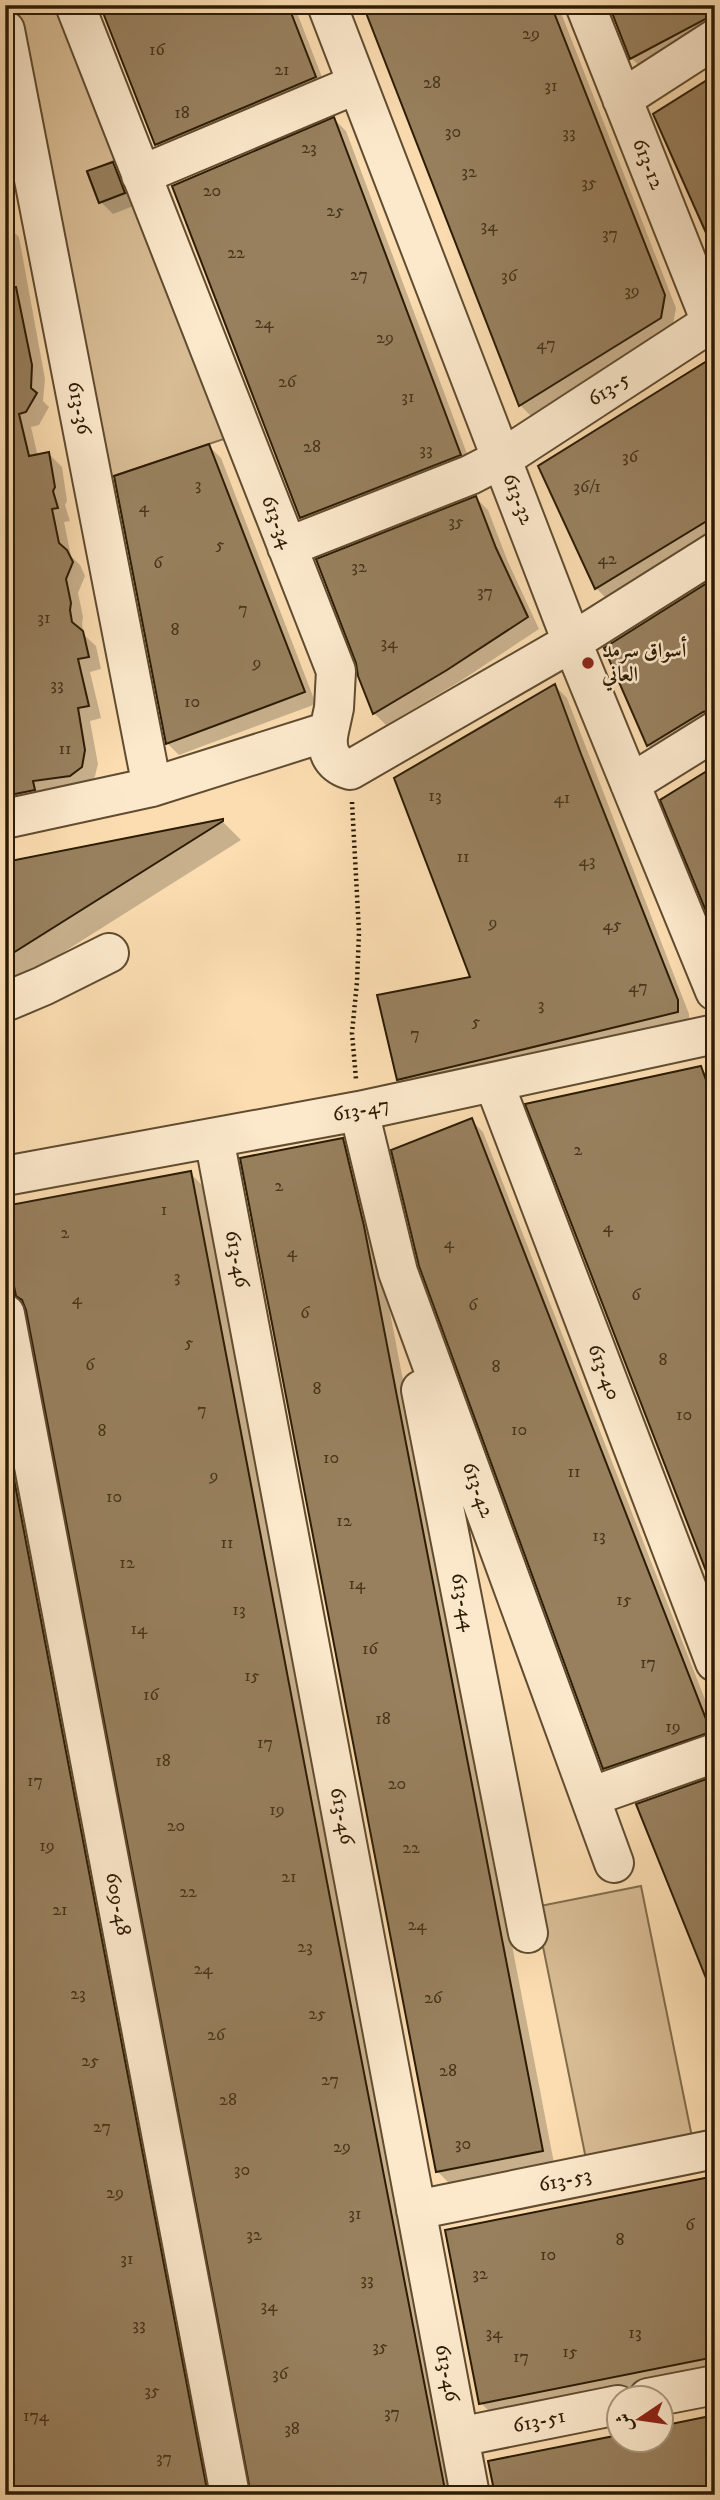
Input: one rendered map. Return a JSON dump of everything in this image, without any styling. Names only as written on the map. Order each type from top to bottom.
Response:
[{"type":"street","name":"613-34","points":[[75,5],[336,671],[334,708],[329,731]]},
{"type":"street","name":"613-32","points":[[327,5],[572,642],[715,991]]},
{"type":"street","name":"613-12","points":[[585,5],[713,321]]},
{"type":"street","name":"613-36","points":[[5,30],[152,786]]},
{"type":"street","points":[[622,99],[715,39]]},
{"type":"street","points":[[141,175],[358,84]]},
{"type":"street","name":"613-5","points":[[287,547],[470,475],[503,458],[713,321]]},
{"type":"street","points":[[329,731],[326,744],[331,758],[341,767],[350,770],[572,642],[715,552]]},
{"type":"street","points":[[5,819],[152,786],[329,731]]},
{"type":"street","points":[[630,784],[715,731]]},
{"type":"street","points":[[5,1002],[109,953]]},
{"type":"street","name":"613-47","points":[[5,1176],[359,1111],[715,1034]]},
{"type":"street","name":"613-40","points":[[494,1083],[715,1662]]},
{"type":"street","name":"613-42","points":[[359,1111],[398,1272],[614,1863]]},
{"type":"street","name":"613-46","points":[[214,1138],[470,2495]]},
{"type":"street","name":"613-44","points":[[398,1272],[528,1933]]},
{"type":"street","name":"609-48","points":[[5,1314],[230,2495]]},
{"type":"street","points":[[590,1797],[715,1753]]},
{"type":"street","name":"613-53","points":[[416,2210],[715,2149]]},
{"type":"street","points":[[674,2394],[715,2385]]},
{"type":"street","name":"613-51","points":[[459,2437],[604,2408]]},
{"type":"path","points":[[350,770],[359,932],[352,1033],[359,1111]]},
{"type":"shaded area","points":[[15,5],[56,5],[119,159],[87,172],[99,203],[131,191],[227,438],[102,480]]},
{"type":"shaded area","points":[[641,1886],[692,2137],[586,2159],[535,1907]]},
{"type":"building","points":[[100,5],[288,5],[316,77],[155,145]]},
{"type":"building","points":[[363,5],[551,5],[665,295],[661,318],[519,406]]},
{"type":"building","points":[[609,5],[715,5],[715,14],[630,59]]},
{"type":"building","points":[[715,75],[715,253],[653,114]]},
{"type":"building","points":[[334,117],[461,455],[300,518],[172,186]]},
{"type":"building","points":[[113,162],[125,193],[99,203],[87,171]]},
{"type":"building","points":[[16,287],[32,365],[31,388],[37,393],[26,412],[19,414],[29,456],[49,452],[55,487],[53,491],[58,508],[52,509],[59,543],[67,550],[73,562],[66,579],[72,622],[83,631],[89,657],[78,659],[89,706],[78,708],[85,750],[82,767],[70,776],[33,781],[35,790],[5,796],[5,288]]},
{"type":"building","points":[[715,356],[715,516],[595,589],[538,466]]},
{"type":"building","points":[[209,444],[305,692],[166,744],[114,476]]},
{"type":"building","points":[[476,496],[496,548],[528,617],[373,714],[316,559]]},
{"type":"building","points":[[715,578],[715,709],[703,712],[647,746],[604,648]]},
{"type":"building","points":[[555,684],[678,1000],[678,1012],[397,1080],[377,995],[470,977],[394,778]]},
{"type":"building","points":[[715,766],[715,933],[660,800]]},
{"type":"building","points":[[223,821],[5,958],[5,862]]},
{"type":"building","points":[[701,1066],[715,1105],[713,1589],[525,1104]]},
{"type":"building","points":[[472,1118],[711,1732],[603,1769],[419,1266],[391,1150]]},
{"type":"building","points":[[343,1138],[364,1226],[543,2151],[436,2172],[240,1158]]},
{"type":"building","points":[[191,1171],[446,2495],[251,2495],[26,1310],[22,1300],[16,1296],[5,1241],[5,1206]]},
{"type":"building","points":[[5,1432],[208,2495],[5,2495]]},
{"type":"building","points":[[715,1776],[715,1998],[714,1998],[636,1804]]},
{"type":"building","points":[[715,2176],[715,2357],[479,2404],[445,2230]]},
{"type":"building","points":[[715,2415],[715,2495],[495,2495],[488,2461],[604,2438],[604,2454],[674,2454],[674,2423]]},
{"type":"place","name":"أسواق سرمد العاني","points":[[588,663]]}]
